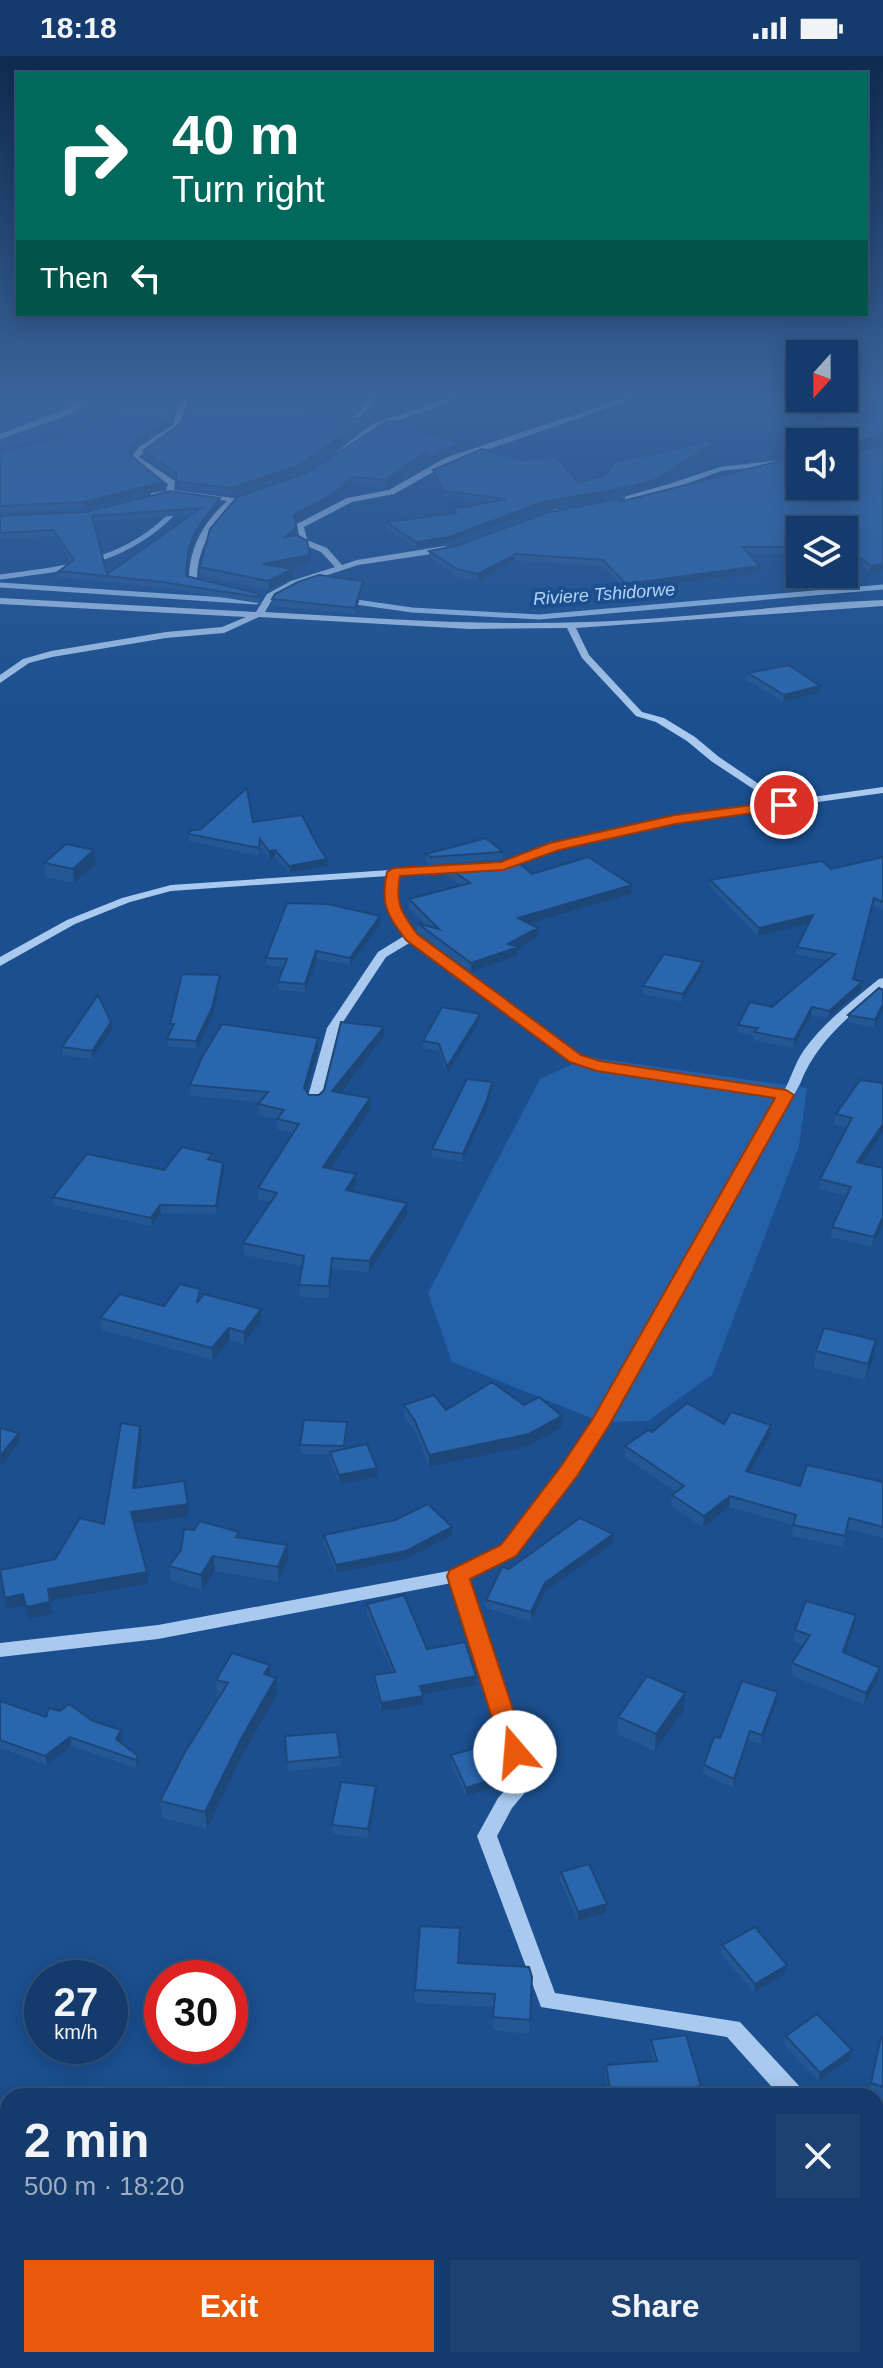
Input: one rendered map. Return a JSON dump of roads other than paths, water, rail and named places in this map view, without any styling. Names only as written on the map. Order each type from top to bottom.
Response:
[{"type":"street","points":[[224,586],[193,580],[193,567],[204,533],[215,516],[228,506]]},
{"type":"street","points":[[339,506],[300,526],[303,541],[324,550],[340,568]]},
{"type":"street","points":[[495,533],[534,517],[573,509]]},
{"type":"street","points":[[0,680],[26,661],[51,654],[166,635],[224,630],[259,614],[270,596],[294,583],[340,568],[452,548]]},
{"type":"street","points":[[254,593],[270,596]]},
{"type":"street","points":[[0,601],[470,626],[570,625],[883,603]]},
{"type":"street","points":[[570,625],[585,656],[639,714],[660,720],[691,739],[715,759],[784,805]]},
{"type":"street","points":[[488,867],[503,866],[555,846],[675,819],[883,790]]},
{"type":"street","points":[[0,962],[71,922],[126,900],[171,888],[472,868]]},
{"type":"street","points":[[394,872],[389,896],[395,914],[411,937],[575,1059],[597,1066],[786,1095]]},
{"type":"street","points":[[314,1100],[333,1028],[382,955],[411,937]]},
{"type":"street","points":[[0,1650],[158,1632],[458,1576],[508,1550],[569,1471],[601,1422],[794,1084],[799,1064],[821,1037],[883,982]]},
{"type":"street","points":[[458,1576],[525,1782],[505,1803],[487,1836],[548,2001],[733,2029],[787,2088]]},
{"type":"waterway","points":[[0,577],[73,566],[117,552],[157,528],[176,510]]},
{"type":"waterway","points":[[0,585],[256,602]]},
{"type":"waterway","name":"Riviere Tshidorwe","points":[[349,601],[412,610],[539,617],[883,587]]}]
